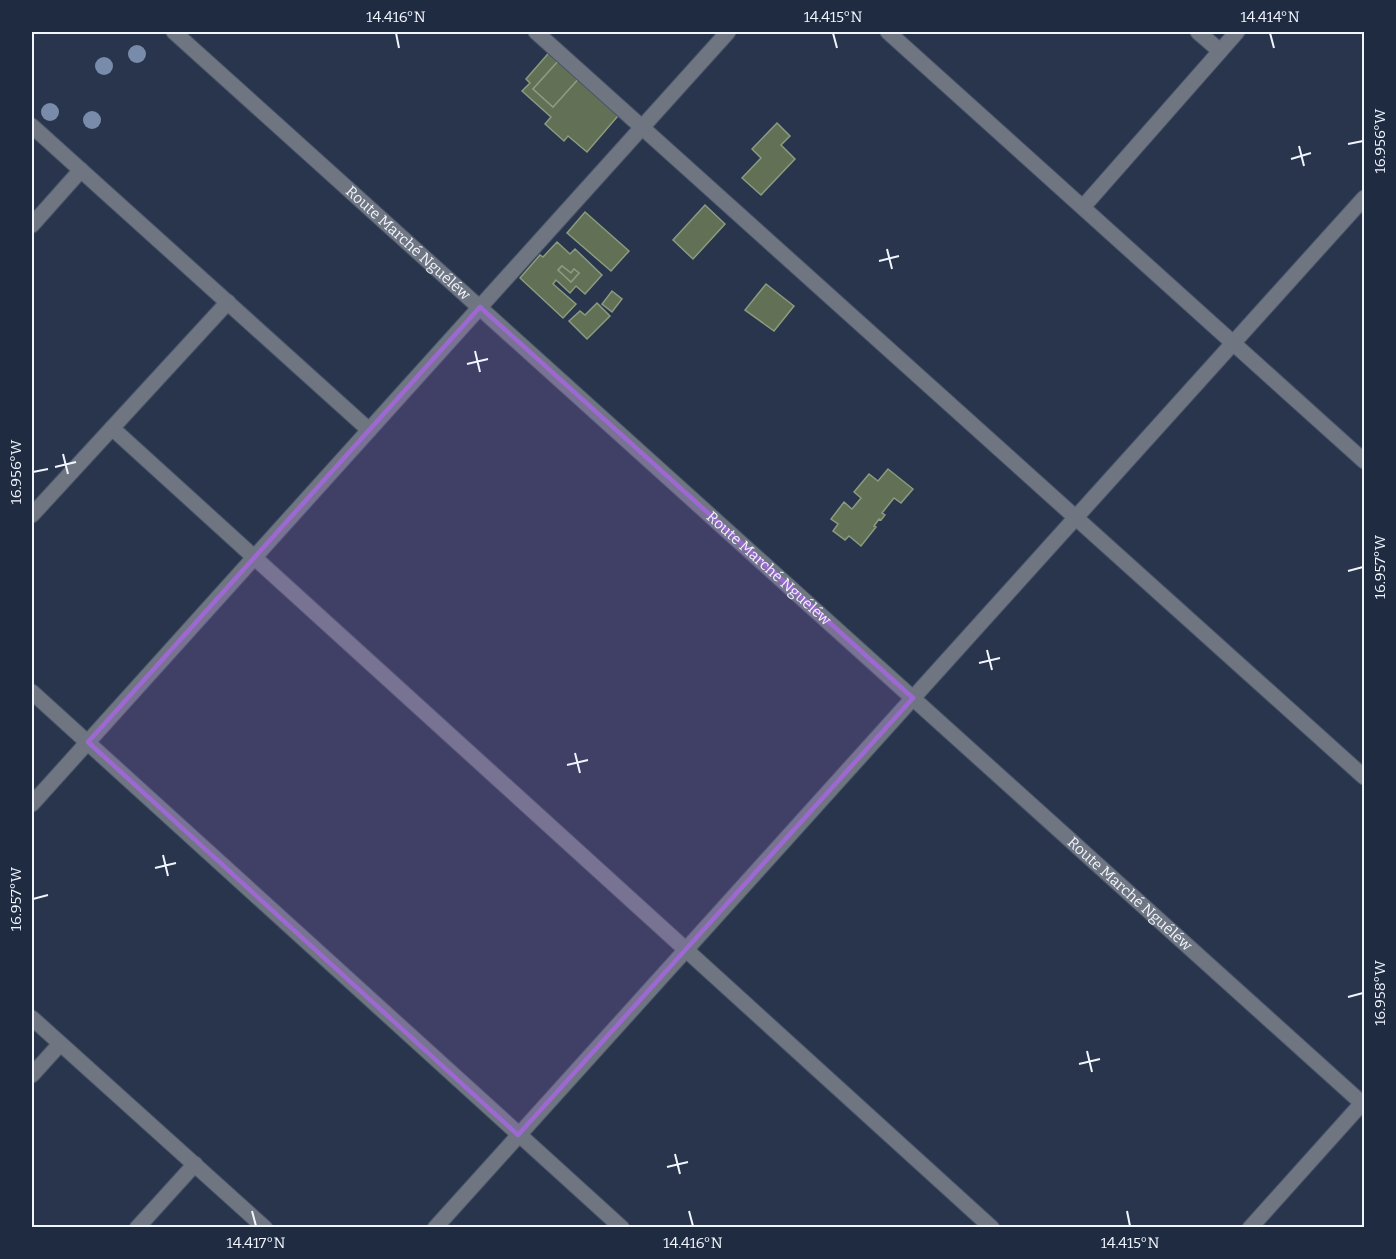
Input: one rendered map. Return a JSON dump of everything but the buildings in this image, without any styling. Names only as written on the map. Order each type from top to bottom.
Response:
[{"type":"street","name":"Route Marché Nguéléw","points":[[174,32],[1364,1103]]},
{"type":"street","points":[[536,32],[1365,777]]},
{"type":"street","points":[[32,804],[728,32]]},
{"type":"street","points":[[888,32],[1365,461]]},
{"type":"street","points":[[1198,32],[1220,51]]},
{"type":"street","points":[[1083,207],[1237,32]]},
{"type":"street","points":[[32,126],[369,430]]},
{"type":"street","points":[[32,225],[81,170]]},
{"type":"street","points":[[435,1227],[1365,198]]},
{"type":"street","points":[[32,514],[228,302]]},
{"type":"street","points":[[112,428],[992,1227]]},
{"type":"street","points":[[32,692],[622,1227]]},
{"type":"street","points":[[32,1018],[265,1227]]},
{"type":"street","points":[[32,1076],[60,1044]]},
{"type":"street","points":[[1250,1227],[1364,1103]]},
{"type":"street","points":[[137,1227],[195,1164]]},
{"type":"highlighted area","points":[[480,307],[913,698],[518,1135],[88,742]]}]
